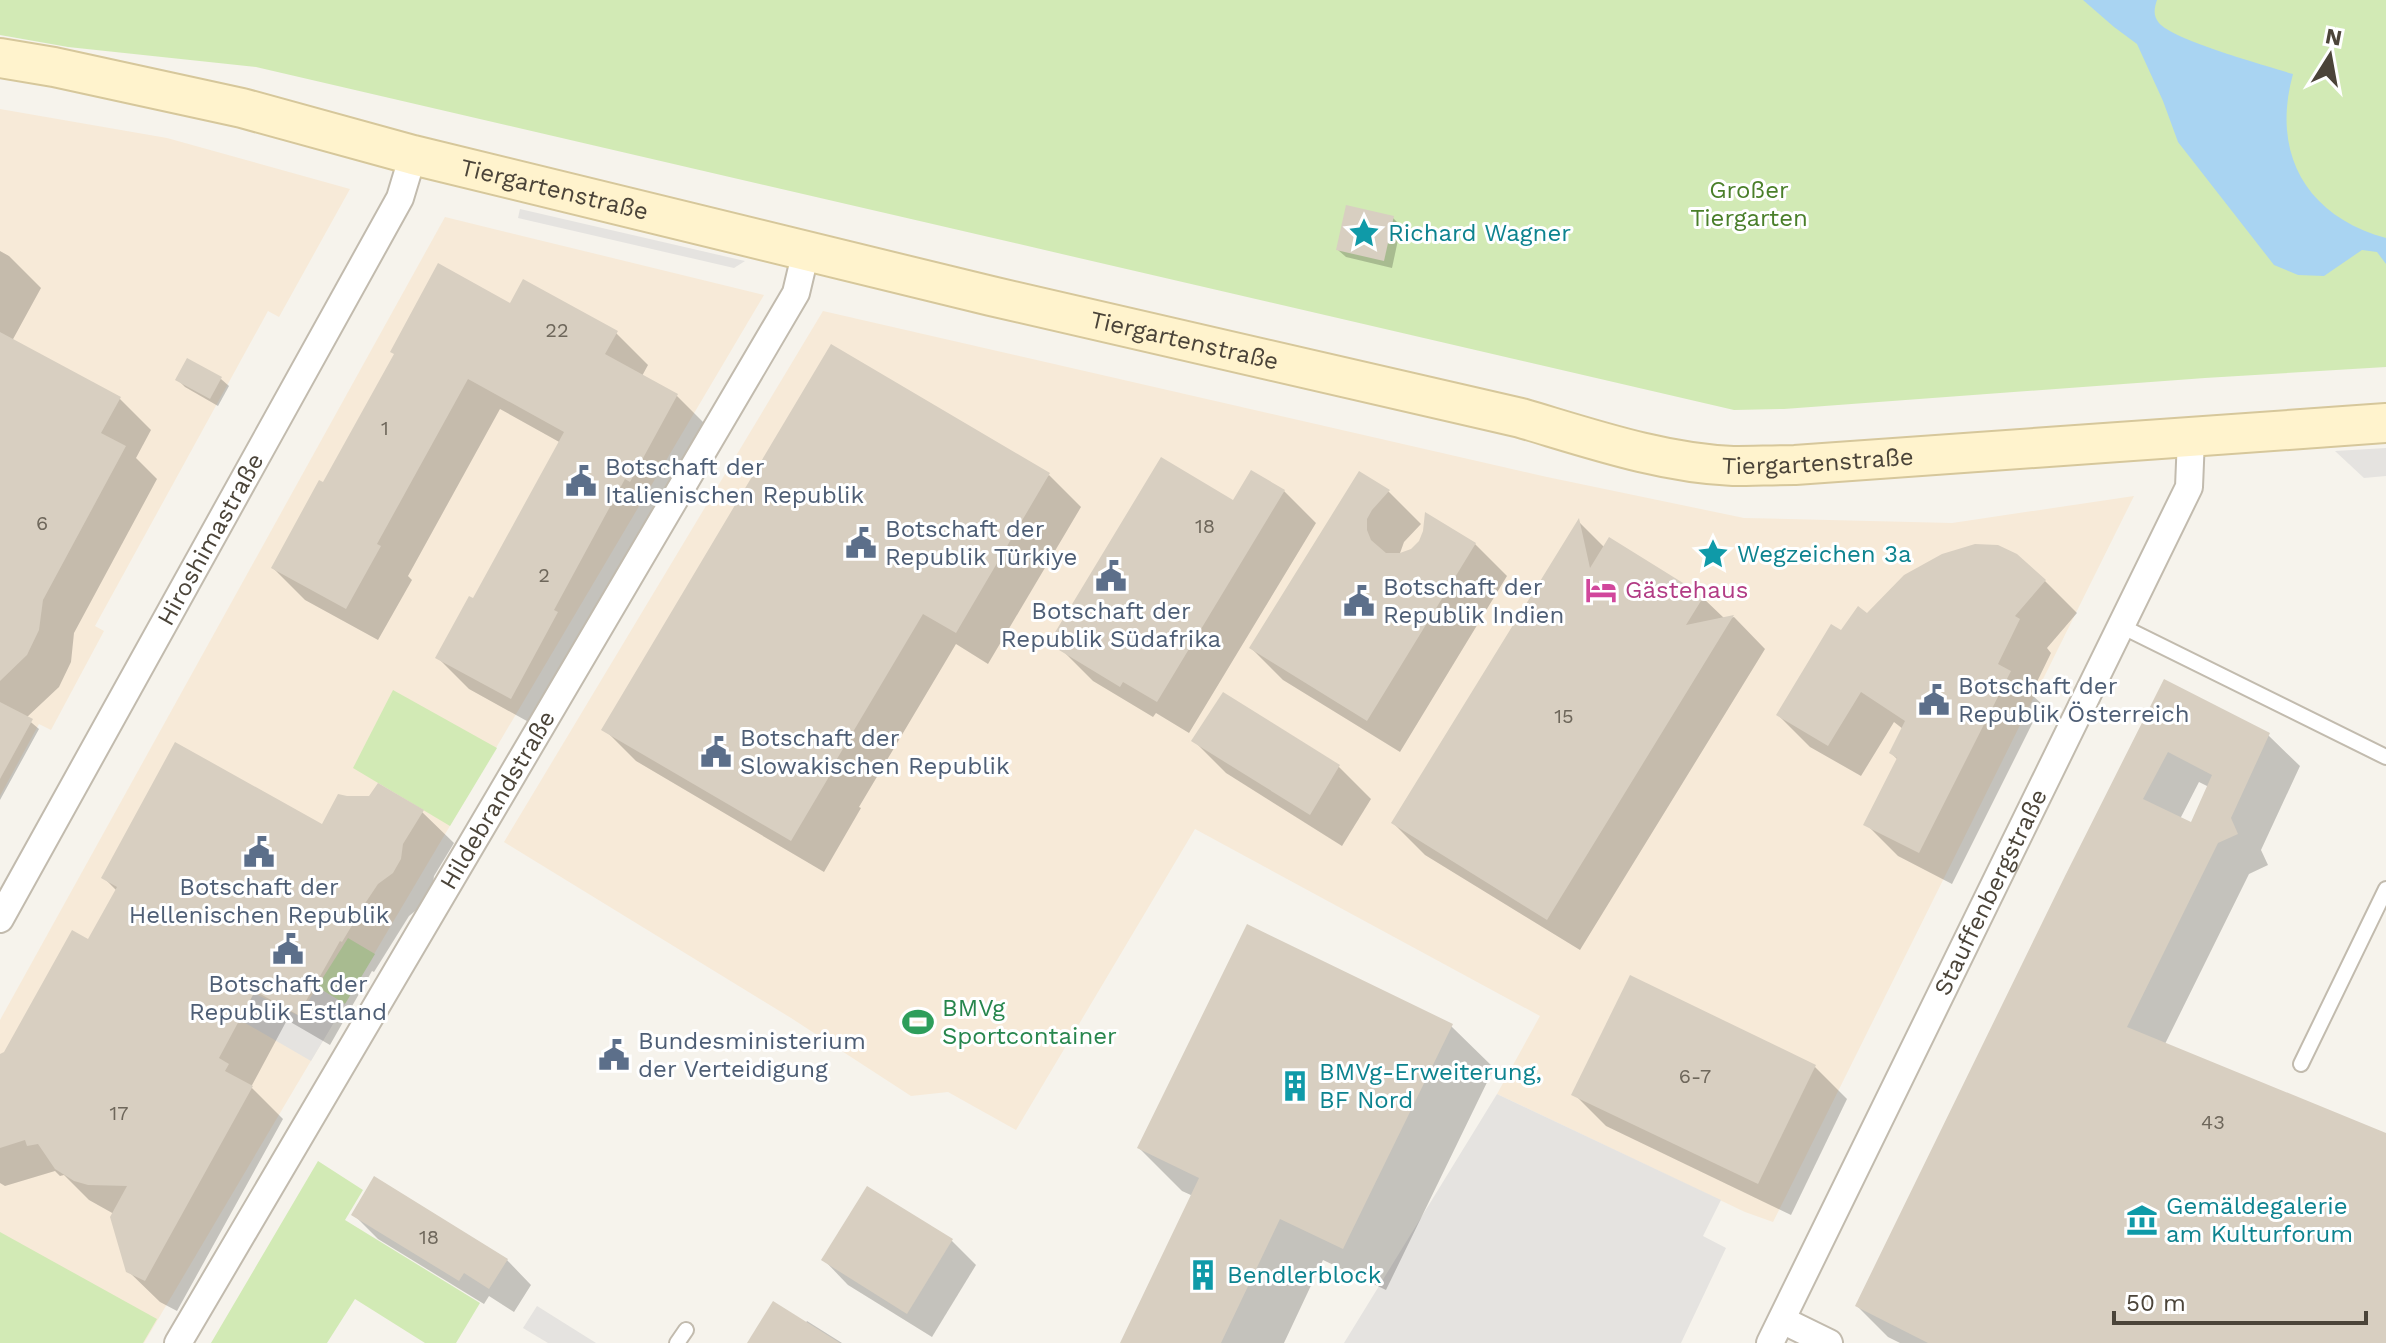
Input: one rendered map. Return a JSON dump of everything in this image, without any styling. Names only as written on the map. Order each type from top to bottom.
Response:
[{"type":"main road","name":"Tiergartenstraße","points":[[0,58],[242,108],[413,155],[1077,316],[1521,418],[1671,458],[1731,466],[1795,465],[2386,423]]},
{"type":"street","name":"Hiroshimastraße","points":[[0,919],[400,198],[413,155]]},
{"type":"street","name":"Hildebrandstraße","points":[[178,1343],[796,293],[806,251]]},
{"type":"street","name":"Stauffenbergstraße","points":[[1776,1331],[2189,487],[2191,438]]},
{"type":"street","points":[[1776,1331],[1829,1343]]},
{"type":"lane","points":[[2121,626],[2386,757]]},
{"type":"lane","points":[[2301,1064],[2386,889]]},
{"type":"lane","points":[[677,1343],[686,1330]]},
{"type":"shaded area","points":[[0,109],[167,138],[350,189],[279,317],[268,311],[95,626],[104,631],[51,730],[39,724],[0,796]]},
{"type":"shaded area","points":[[520,209],[745,261],[734,268],[518,218]]},
{"type":"shaded area","points":[[445,217],[764,295],[144,1343],[0,1343],[0,1020]]},
{"type":"shaded area","points":[[823,311],[1547,477],[1744,518],[1952,523],[2134,496],[1773,1222],[1745,1212],[1497,1094],[1540,1016],[1195,829],[1016,1130],[948,1092],[911,1096],[791,1018],[504,842]]},
{"type":"shaded area","points":[[2386,448],[2386,476],[2364,478],[2335,451]]},
{"type":"shaded area","points":[[317,987],[345,1004],[311,1061],[240,1020],[254,993],[299,1016]]},
{"type":"shaded area","points":[[1497,1094],[1721,1200],[1703,1236],[1726,1248],[1681,1343],[1344,1343]]},
{"type":"shaded area","points":[[537,1306],[596,1343],[548,1343],[523,1328]]},
{"type":"green space","name":"Großer Tiergarten","points":[[0,0],[2386,0],[2386,367],[1734,410],[256,67],[68,47],[0,35]]},
{"type":"green space","points":[[393,690],[497,748],[450,826],[353,768]]},
{"type":"green space","points":[[348,938],[375,954],[345,1004],[317,987]]},
{"type":"green space","points":[[318,1161],[363,1190],[345,1220],[480,1303],[456,1343],[425,1343],[355,1299],[327,1343],[211,1343]]},
{"type":"green space","points":[[0,1232],[157,1319],[143,1343],[0,1343]]},
{"type":"water","points":[[2083,0],[2157,0],[2156,18],[2168,30],[2222,52],[2293,74],[2287,103],[2287,130],[2301,177],[2316,197],[2335,214],[2358,228],[2386,238],[2386,264],[2377,252],[2362,250],[2324,276],[2298,275],[2274,265],[2178,142],[2137,44]]},
{"type":"building","points":[[1346,205],[1394,216],[1384,261],[1336,250]]},
{"type":"building","name":"Botschaft der Italienischen Republik","points":[[438,263],[510,303],[523,279],[618,331],[605,354],[678,394],[630,482],[625,479],[554,610],[558,612],[511,699],[435,658],[469,596],[473,598],[564,432],[468,379],[377,544],[381,546],[346,609],[271,568],[394,354],[390,352]]},
{"type":"building","points":[[0,332],[121,397],[101,433],[126,446],[43,600],[39,630],[27,655],[0,681]]},
{"type":"building","name":"Botschaft der Republik Türkiye","points":[[831,344],[1050,473],[956,633],[923,614],[791,841],[601,730]]},
{"type":"building","points":[[187,358],[222,377],[210,399],[175,380]]},
{"type":"building","name":"Botschaft der Republik Südafrika","points":[[1161,457],[1233,500],[1251,470],[1285,490],[1157,702],[1123,682],[1120,687],[1059,650],[1061,646],[1051,639]]},
{"type":"building","name":"Botschaft der Republik Indien","points":[[1359,471],[1390,490],[1367,519],[1371,540],[1386,553],[1411,549],[1419,541],[1425,512],[1476,543],[1367,721],[1249,648]]},
{"type":"building","points":[[1579,518],[1590,568],[1609,537],[1704,596],[1686,625],[1734,615],[1547,920],[1391,823]]},
{"type":"building","name":"Botschaft der Republik Österreich","points":[[1975,544],[1998,545],[2017,554],[2046,580],[2015,616],[2020,619],[1998,664],[2011,671],[1919,853],[1863,825],[1897,758],[1889,753],[1905,721],[1861,692],[1828,746],[1776,715],[1831,624],[1841,630],[1858,606],[1867,613],[1904,575],[1942,554]]},
{"type":"building","name":"Gemäldegalerie am Kulturforum","points":[[2164,679],[2270,733],[2231,818],[2238,834],[2218,843],[2127,1027],[2386,1133],[2386,1343],[1928,1343],[1855,1306]],"holes":[[[2168,752],[2212,775],[2191,822],[2143,799]]]},
{"type":"building","points":[[1223,692],[1340,765],[1310,815],[1191,741]]},
{"type":"building","points":[[0,702],[33,719],[0,779]]},
{"type":"building","points":[[175,742],[322,824],[338,794],[369,796],[378,783],[424,810],[403,844],[401,859],[393,873],[378,884],[340,941],[298,1015],[255,991],[219,1058],[229,1064],[225,1071],[253,1086],[145,1281],[126,1272],[110,1217],[127,1186],[88,1185],[74,1181],[55,1169],[38,1144],[27,1146],[25,1140],[0,1148],[0,1054],[4,1052],[72,930],[88,939],[117,887],[101,878]]},
{"type":"building","name":"BMVg-Erweiterung, BF Nord","points":[[1247,924],[1453,1024],[1343,1249],[1280,1219],[1221,1343],[1120,1343],[1199,1178],[1137,1148]]},
{"type":"building","points":[[1630,975],[1816,1065],[1758,1184],[1571,1095]]},
{"type":"building","points":[[374,1176],[508,1259],[489,1289],[464,1273],[459,1281],[351,1215]]},
{"type":"building","points":[[867,1186],[953,1239],[907,1314],[821,1260]]},
{"type":"building","points":[[773,1301],[840,1343],[747,1343]]},
{"type":"place","name":"Richard Wagner","points":[[1364,233]]},
{"type":"place","name":"Botschaft der Italienischen Republik","points":[[581,481]]},
{"type":"place","name":"Botschaft der Republik Türkiye","points":[[861,543]]},
{"type":"place","name":"Wegzeichen 3a","points":[[1713,554]]},
{"type":"place","name":"Botschaft der Republik Südafrika","points":[[1111,576]]},
{"type":"place","name":"Gästehaus","points":[[1601,590]]},
{"type":"place","name":"Botschaft der Republik Indien","points":[[1359,601]]},
{"type":"place","name":"Botschaft der Republik Österreich","points":[[1934,700]]},
{"type":"place","name":"Botschaft der Slowakischen Republik","points":[[716,752]]},
{"type":"place","name":"Botschaft der Hellenischen Republik","points":[[259,852]]},
{"type":"place","name":"Botschaft der Republik Estland","points":[[288,949]]},
{"type":"place","name":"BMVg Sportcontainer","points":[[918,1022]]},
{"type":"place","name":"Bundesministerium der Verteidigung","points":[[614,1055]]},
{"type":"place","name":"BMVg-Erweiterung, BF Nord","points":[[1295,1086]]},
{"type":"place","name":"Gemäldegalerie am Kulturforum","points":[[2142,1220]]},
{"type":"place","name":"Bendlerblock","points":[[1203,1275]]}]
